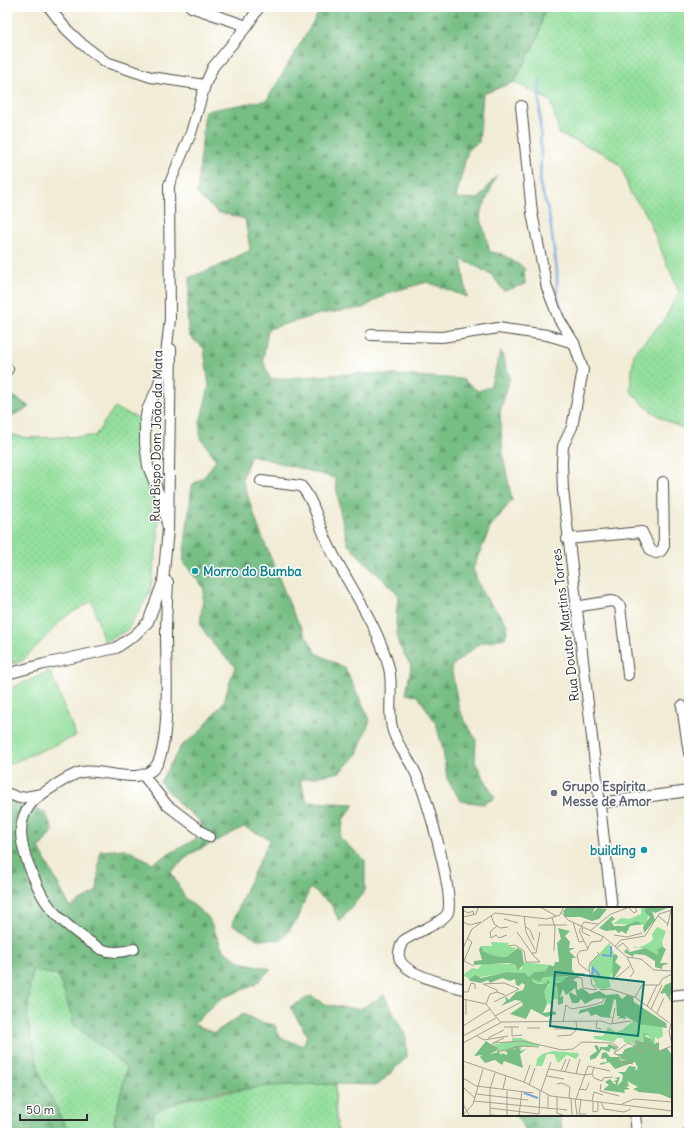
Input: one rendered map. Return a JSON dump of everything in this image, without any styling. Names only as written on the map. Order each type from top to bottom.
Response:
[{"type":"street","points":[[49,7],[66,29],[82,44],[106,62],[150,77],[205,85]]},
{"type":"street","points":[[191,7],[247,26]]},
{"type":"street","name":"Rua Bispo Dom João da Mata","points":[[168,529],[171,360],[169,185],[191,133],[205,85],[214,67],[247,26],[259,7]]},
{"type":"street","name":"Rua Doutor Martins Torres","points":[[521,106],[532,213],[545,282],[558,319],[574,343],[583,370],[572,427],[565,440],[562,464],[568,539],[612,907]]},
{"type":"street","name":"Rua Bispo Dom João da Mata","points":[[168,529],[164,507],[148,466],[145,443],[145,422],[147,410],[158,387],[166,355],[170,319]]},
{"type":"street","points":[[371,335],[442,337],[498,328],[547,335],[574,343]]},
{"type":"street","points":[[261,481],[301,486],[308,494],[321,530],[345,577],[363,605],[385,657],[390,675],[391,716],[394,734],[417,774],[426,798],[449,894],[448,913],[443,919],[416,932],[404,941],[399,956],[402,964],[415,973],[463,989]]},
{"type":"street","points":[[568,539],[642,532],[652,551],[656,553],[661,551],[664,546],[663,482]]},
{"type":"street","points":[[7,674],[116,648],[134,636],[148,622],[163,582],[168,529]]},
{"type":"street","points":[[134,949],[122,952],[108,952],[101,949],[60,918],[49,906],[30,869],[20,838],[20,827],[33,802],[42,794],[83,772],[93,773],[99,771],[115,775],[142,775],[152,770],[157,764],[166,722],[168,582],[163,582]]},
{"type":"street","points":[[576,607],[611,601],[616,602],[620,606],[628,676]]},
{"type":"street","points":[[682,706],[689,753]]},
{"type":"street","points":[[142,775],[167,805],[209,837]]},
{"type":"street","points":[[599,803],[689,791]]},
{"type":"street","points":[[7,793],[19,798],[42,794]]},
{"type":"street","points":[[672,996],[689,994]]},
{"type":"street","points":[[635,1116],[637,1133]]},
{"type":"green space","points":[[322,7],[545,7],[538,38],[514,82],[483,94],[479,142],[468,149],[456,198],[479,199],[496,176],[480,215],[490,252],[502,254],[524,268],[525,284],[504,291],[491,274],[461,259],[467,297],[427,282],[388,293],[363,308],[320,314],[268,329],[263,360],[270,379],[362,373],[462,379],[478,391],[490,387],[501,351],[510,377],[500,413],[503,456],[512,500],[491,526],[473,569],[483,594],[508,625],[505,638],[480,643],[451,667],[459,710],[476,740],[475,762],[495,798],[483,804],[461,801],[447,779],[443,750],[436,723],[418,696],[406,694],[411,666],[398,643],[396,622],[398,594],[348,545],[340,511],[335,478],[251,455],[242,479],[259,529],[294,615],[316,653],[345,668],[370,720],[357,754],[340,772],[300,780],[307,802],[355,804],[344,818],[340,838],[365,860],[365,891],[339,921],[331,904],[310,888],[296,921],[282,940],[257,939],[232,924],[246,889],[270,839],[244,827],[190,854],[171,872],[185,898],[208,917],[223,950],[241,962],[271,969],[255,985],[222,998],[193,1024],[214,1033],[243,1014],[260,1022],[275,1025],[280,1037],[303,1046],[307,1035],[290,1007],[311,996],[326,1005],[360,1009],[384,995],[406,1037],[407,1057],[378,1085],[330,1084],[258,1087],[211,1093],[184,1099],[154,1112],[152,1133],[117,1133],[114,1121],[127,1068],[74,1025],[59,976],[32,970],[27,1018],[41,1078],[69,1133],[7,1133],[7,797],[18,805],[45,812],[53,831],[39,848],[70,907],[97,891],[100,851],[125,849],[153,863],[201,836],[199,820],[182,807],[160,782],[181,746],[199,733],[224,701],[235,666],[216,648],[200,625],[204,588],[183,562],[192,485],[205,476],[216,460],[200,437],[200,422],[209,387],[204,348],[189,336],[187,316],[190,277],[215,268],[250,250],[245,219],[217,212],[197,194],[205,111],[267,100]]},
{"type":"green space","points":[[545,7],[689,7],[689,431],[656,415],[630,390],[634,353],[664,320],[679,292],[645,212],[630,193],[622,167],[606,154],[559,134],[551,101],[514,82],[538,38]]},
{"type":"green space","points":[[7,392],[30,407],[7,418]]},
{"type":"green space","points":[[114,408],[141,419],[144,472],[159,507],[158,539],[150,593],[127,630],[104,642],[92,601],[66,616],[22,661],[7,665],[7,434],[28,438],[95,436]]},
{"type":"green space","points":[[50,671],[76,736],[7,765],[7,690]]},
{"type":"green space","points":[[31,970],[59,976],[67,1002],[127,1068],[114,1121],[117,1133],[69,1133],[41,1078],[27,1018]]},
{"type":"green space","points":[[336,1084],[335,1105],[338,1133],[152,1133],[154,1112],[187,1099],[273,1085]]},
{"type":"green space","points":[[516,1116],[559,1116],[563,1133],[528,1133]]},
{"type":"waterway","points":[[539,80],[541,156],[540,185],[549,214],[557,271],[557,296],[567,322]]},
{"type":"place","name":"Morro do Bumba","points":[[195,571]]},
{"type":"place","name":"Grupo Espírita Messe de Amor","points":[[554,793]]},
{"type":"place","name":"building","points":[[644,850]]}]
